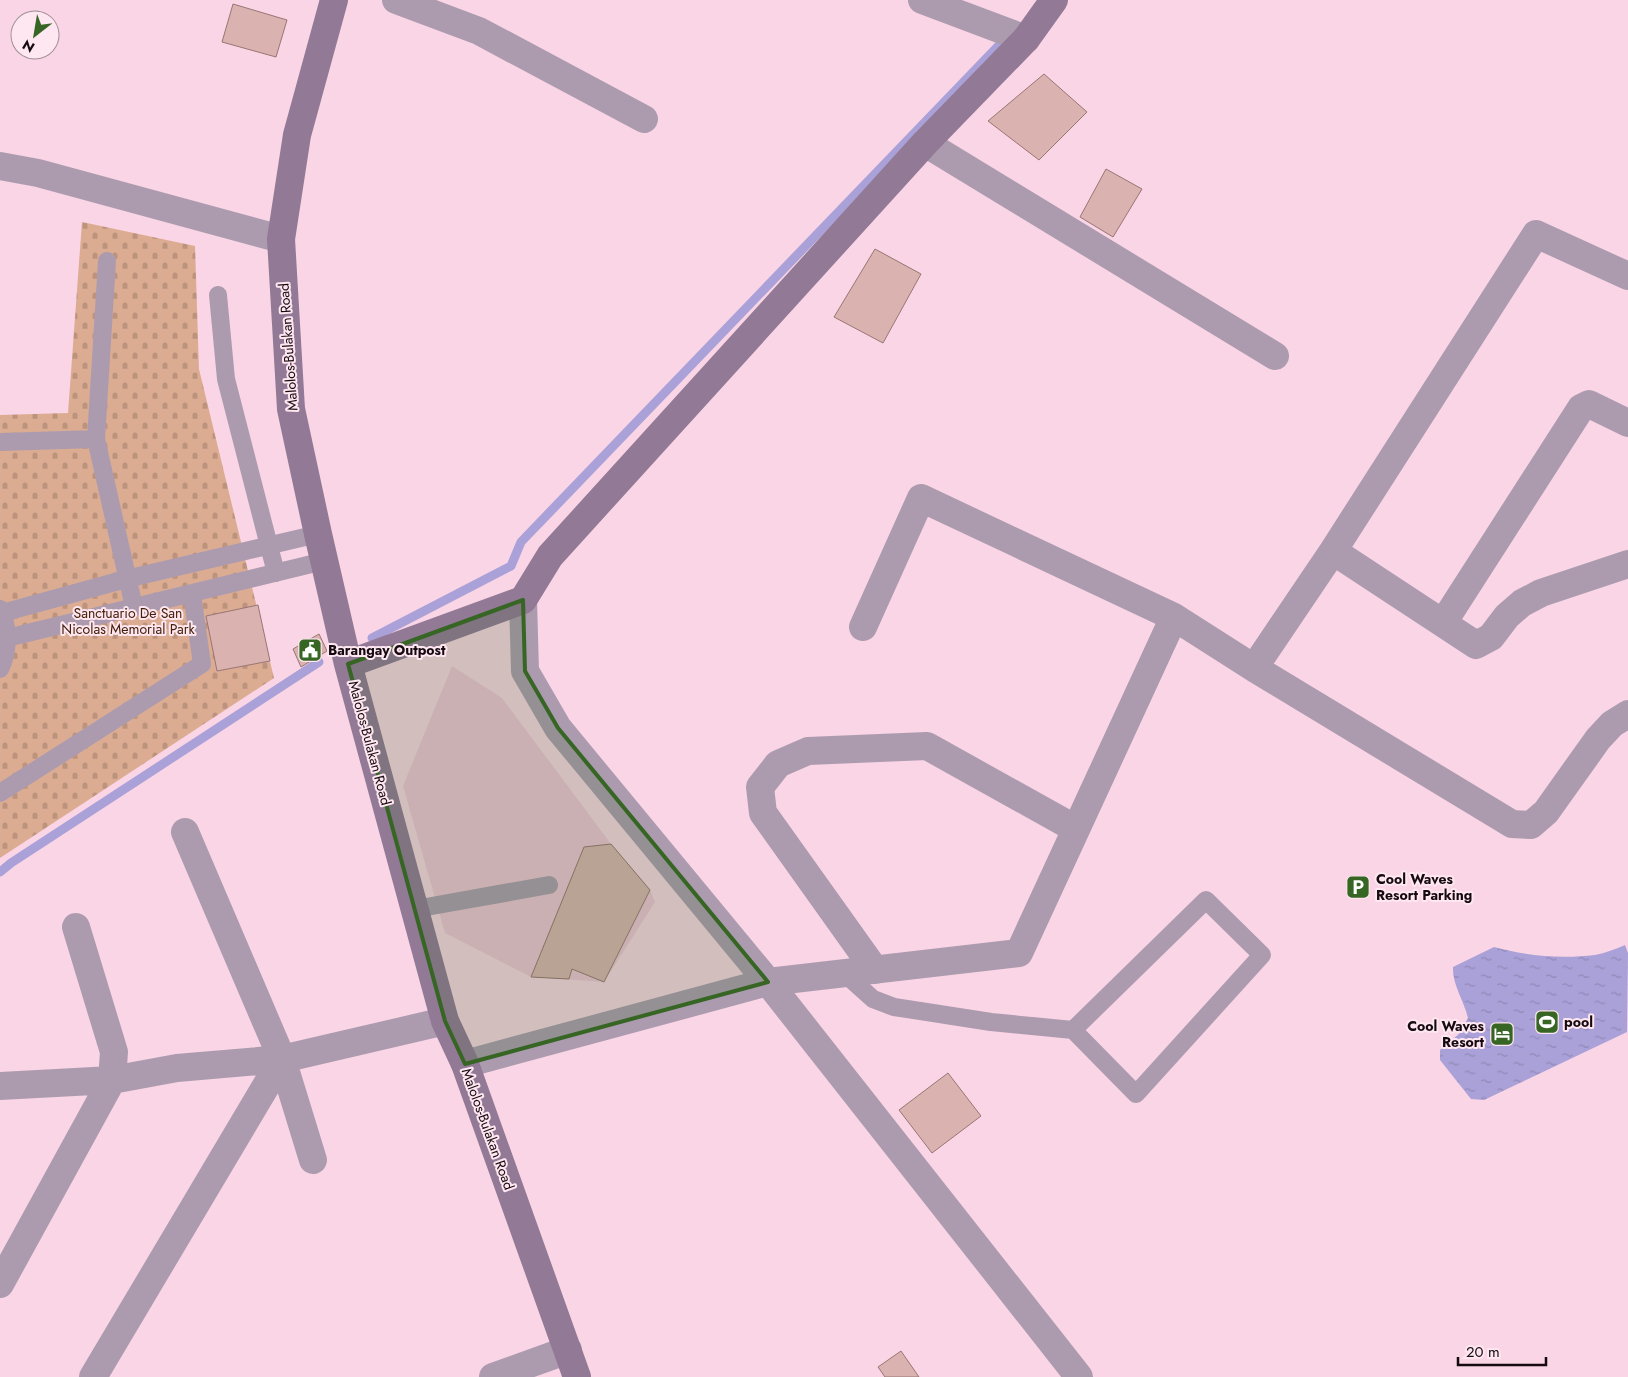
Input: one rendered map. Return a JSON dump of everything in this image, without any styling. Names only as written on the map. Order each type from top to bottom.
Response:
[{"type":"main road","name":"Malolos-Bulakan Road","points":[[334,0],[297,135],[281,239],[292,409],[324,562],[348,664],[445,1021],[465,1064],[576,1377]]},
{"type":"main road","points":[[348,664],[523,600],[550,556],[925,143],[1026,38],[1054,0]]},
{"type":"street","points":[[396,0],[479,31],[644,119]]},
{"type":"street","points":[[922,0],[1026,38]]},
{"type":"street","points":[[925,143],[1274,356]]},
{"type":"street","points":[[0,166],[38,173],[281,239]]},
{"type":"street","points":[[1254,668],[1334,551],[1536,234],[1628,276]]},
{"type":"street","points":[[1443,623],[1581,408],[1589,404],[1628,423]]},
{"type":"street","points":[[862,627],[921,498],[1174,617],[1254,668],[1512,824],[1531,825],[1546,812],[1598,739],[1612,724],[1628,714]]},
{"type":"street","points":[[1334,551],[1476,645],[1491,638],[1507,616],[1522,602],[1541,593],[1628,564]]},
{"type":"street","points":[[523,600],[525,671],[558,728],[768,982],[1079,1377]]},
{"type":"street","points":[[465,1064],[768,982],[1019,953],[1174,617]]},
{"type":"street","points":[[875,970],[762,813],[760,787],[778,764],[808,751],[927,746],[1076,829]]},
{"type":"street","points":[[185,832],[282,1059],[313,1160]]},
{"type":"street","points":[[0,1284],[112,1080],[114,1052],[76,928]]},
{"type":"street","points":[[0,1086],[112,1080],[177,1068],[282,1059],[445,1021]]},
{"type":"street","points":[[93,1377],[282,1059]]},
{"type":"street","points":[[493,1377],[568,1350]]},
{"type":"lane","points":[[107,261],[96,439],[126,579],[134,606]]},
{"type":"lane","points":[[218,295],[226,379],[276,573]]},
{"type":"lane","points":[[0,442],[96,439]]},
{"type":"lane","points":[[0,669],[3,663],[7,638],[1,611],[126,579],[318,534]]},
{"type":"lane","points":[[7,638],[134,606],[324,562]]},
{"type":"lane","points":[[0,793],[202,664],[192,594]]},
{"type":"lane","points":[[415,909],[549,885]]},
{"type":"lane","points":[[844,973],[874,999],[894,1007],[991,1022],[1073,1030],[1136,1094],[1262,955],[1206,900],[1073,1030]]},
{"type":"highlighted area","points":[[523,600],[525,671],[558,728],[768,982],[465,1064],[445,1021],[348,664]]},
{"type":"shaded area","points":[[452,666],[502,698],[611,844],[650,890],[655,902],[604,982],[531,977],[445,933],[403,786]]},
{"type":"green space","name":"Sanctuario De San Nicolas Memorial Park","points":[[82,222],[195,246],[199,369],[274,678],[0,858],[0,415],[68,413]]},
{"type":"water","name":"pool","points":[[1625,945],[1628,953],[1627,1032],[1484,1100],[1471,1099],[1440,1060],[1440,1050],[1460,1033],[1468,1018],[1454,980],[1453,967],[1494,947],[1531,955],[1570,957],[1595,955]]},
{"type":"building","points":[[233,4],[287,20],[276,57],[222,42]]},
{"type":"building","points":[[1044,74],[1087,112],[1039,160],[988,121]]},
{"type":"building","points":[[1106,169],[1142,189],[1113,237],[1080,217]]},
{"type":"building","points":[[875,249],[921,274],[883,343],[834,317]]},
{"type":"building","points":[[258,605],[270,661],[217,671],[206,616]]},
{"type":"building","name":"Barangay Outpost","points":[[319,634],[327,651],[301,667],[293,649]]},
{"type":"building","points":[[611,844],[650,890],[604,982],[572,969],[569,979],[531,977],[584,847]]},
{"type":"building","points":[[948,1073],[981,1116],[932,1153],[899,1110]]},
{"type":"building","points":[[901,1351],[919,1377],[885,1377],[878,1367]]},
{"type":"waterway","points":[[372,638],[511,566],[521,542],[1001,43]]},
{"type":"waterway","points":[[0,872],[319,662]]},
{"type":"place","name":"Barangay Outpost","points":[[310,650]]},
{"type":"place","name":"Cool Waves Resort Parking","points":[[1358,887]]},
{"type":"place","name":"pool","points":[[1547,1022]]},
{"type":"place","name":"Cool Waves Resort","points":[[1502,1034]]}]
